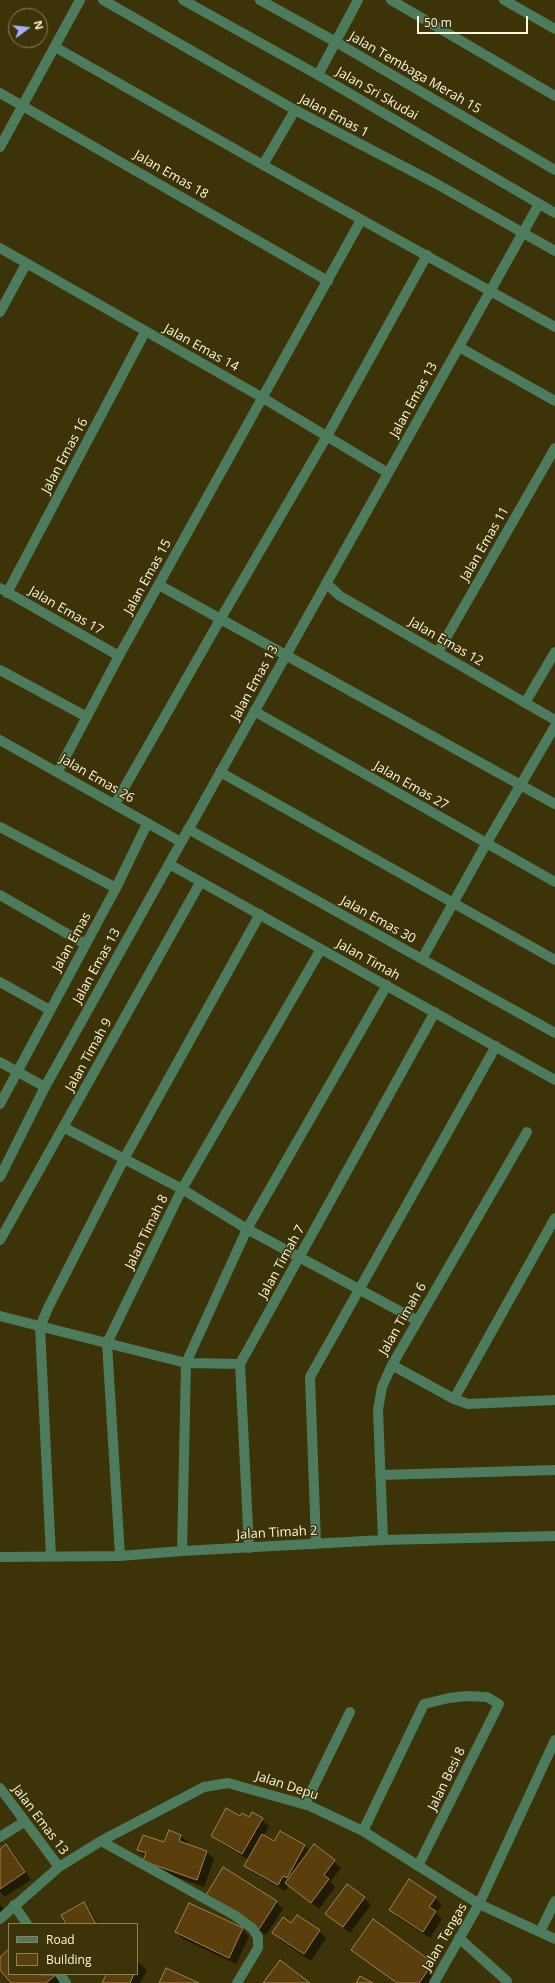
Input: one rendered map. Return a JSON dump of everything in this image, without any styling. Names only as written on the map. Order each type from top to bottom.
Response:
[{"type":"street","points":[[0,147],[24,106],[80,0]]},
{"type":"street","name":"Jalan Emas 1","points":[[103,0],[295,110],[435,183],[555,251]]},
{"type":"street","name":"Jalan Sri Skudai","points":[[184,0],[318,75],[555,213]]},
{"type":"street","name":"Jalan Tembaga Merah 15","points":[[260,0],[336,42],[555,170]]},
{"type":"street","points":[[318,75],[358,0]]},
{"type":"street","points":[[391,0],[555,96]]},
{"type":"street","points":[[504,0],[555,29]]},
{"type":"street","points":[[55,47],[263,166],[427,255],[555,328]]},
{"type":"street","name":"Jalan Emas 18","points":[[0,93],[328,281]]},
{"type":"street","points":[[263,166],[295,110]]},
{"type":"street","name":"Jalan Emas 13","points":[[0,1177],[45,1087],[539,204]]},
{"type":"street","points":[[263,398],[362,220]]},
{"type":"street","name":"Jalan Emas 14","points":[[0,248],[263,398],[388,473]]},
{"type":"street","points":[[115,804],[327,436],[427,255]]},
{"type":"street","points":[[0,312],[26,264]]},
{"type":"street","name":"Jalan Emas 16","points":[[4,590],[145,332]]},
{"type":"street","points":[[459,347],[555,401]]},
{"type":"street","name":"Jalan Emas 15","points":[[58,771],[119,656],[263,398]]},
{"type":"street","name":"Jalan Emas 11","points":[[438,652],[555,448]]},
{"type":"street","name":"Jalan Emas 12","points":[[326,584],[340,596],[555,720]]},
{"type":"street","points":[[159,585],[555,804]]},
{"type":"street","name":"Jalan Emas 17","points":[[4,590],[119,656]]},
{"type":"street","points":[[526,703],[555,652]]},
{"type":"street","points":[[0,670],[87,717]]},
{"type":"street","name":"Jalan Emas 27","points":[[254,711],[555,882]]},
{"type":"street","points":[[422,959],[486,844],[555,726]]},
{"type":"street","name":"Jalan Emas 26","points":[[0,740],[58,771],[147,824],[181,842]]},
{"type":"street","points":[[220,772],[555,960]]},
{"type":"street","name":"Jalan Emas","points":[[0,1104],[116,888],[147,824]]},
{"type":"street","points":[[0,827],[116,888]]},
{"type":"street","name":"Jalan Emas 30","points":[[188,829],[555,1033]]},
{"type":"street","name":"Jalan Timah","points":[[169,864],[555,1080]]},
{"type":"street","name":"Jalan Timah 9","points":[[0,1240],[200,882]]},
{"type":"street","points":[[0,895],[85,944]]},
{"type":"street","points":[[51,1557],[40,1327],[48,1308],[124,1159],[260,914]]},
{"type":"street","name":"Jalan Timah 8","points":[[120,1556],[107,1343],[182,1189],[321,950]]},
{"type":"street","points":[[0,982],[50,1010]]},
{"type":"street","points":[[182,1551],[186,1363],[247,1230],[387,985]]},
{"type":"street","name":"Jalan Timah 7","points":[[240,1364],[435,1012]]},
{"type":"street","points":[[316,1544],[310,1377],[358,1289],[496,1046]]},
{"type":"street","points":[[0,1062],[45,1087]]},
{"type":"street","points":[[63,1127],[182,1189],[247,1230],[418,1321]]},
{"type":"street","name":"Jalan Timah 6","points":[[382,1540],[378,1410],[382,1387],[392,1365],[527,1132]]},
{"type":"street","points":[[454,1399],[555,1218]]},
{"type":"street","points":[[0,1316],[186,1363],[240,1364],[249,1548]]},
{"type":"street","points":[[392,1365],[454,1399],[468,1404],[481,1405],[555,1400]]},
{"type":"street","points":[[380,1475],[555,1470]]},
{"type":"street","name":"Jalan Timah 2","points":[[0,1557],[120,1556],[182,1551],[382,1540],[555,1536]]},
{"type":"street","name":"Jalan Besi 8","points":[[362,1831],[424,1704],[449,1698],[466,1696],[486,1697],[498,1704],[418,1866]]},
{"type":"street","points":[[305,1804],[350,1712]]},
{"type":"street","name":"Jalan Tengas","points":[[434,1983],[479,1904],[555,1740]]},
{"type":"street","name":"Jalan Depu","points":[[0,1919],[58,1867],[100,1841],[204,1787],[217,1783],[228,1783],[305,1804],[362,1831],[479,1904],[555,1939]]},
{"type":"street","name":"Jalan Emas 13","points":[[0,1788],[58,1867]]},
{"type":"street","points":[[0,1837],[24,1822]]},
{"type":"street","points":[[100,1841],[234,1916],[252,1928],[257,1934],[259,1942],[258,1948],[238,1983]]},
{"type":"street","points":[[540,1932],[555,1901]]},
{"type":"street","points":[[14,1905],[26,1923]]},
{"type":"street","points":[[459,1938],[507,1981]]},
{"type":"building","points":[[226,1808],[240,1816],[242,1813],[249,1817],[252,1812],[263,1818],[242,1854],[211,1836]]},
{"type":"building","points":[[169,1830],[181,1835],[179,1841],[207,1851],[197,1880],[143,1861],[146,1853],[137,1850],[143,1835],[164,1842]]},
{"type":"building","points":[[280,1831],[305,1845],[287,1878],[283,1876],[278,1885],[244,1866],[262,1834],[274,1841]]},
{"type":"building","points":[[6,1844],[25,1872],[0,1889],[0,1849]]},
{"type":"building","points":[[314,1844],[335,1860],[324,1875],[329,1879],[311,1903],[285,1883]]},
{"type":"building","points":[[223,1867],[277,1901],[259,1929],[206,1895]]},
{"type":"building","points":[[409,1879],[436,1897],[429,1907],[436,1911],[423,1932],[389,1910]]},
{"type":"building","points":[[347,1884],[365,1897],[343,1927],[325,1914]]},
{"type":"building","points":[[84,1902],[95,1923],[65,1923],[61,1915]]},
{"type":"building","points":[[189,1903],[243,1928],[229,1958],[175,1932]]},
{"type":"building","points":[[297,1915],[320,1930],[304,1954],[272,1933],[283,1917],[291,1923]]},
{"type":"building","points":[[373,1919],[428,1959],[424,1965],[429,1969],[419,1983],[397,1983],[351,1950]]},
{"type":"building","points":[[8,1950],[8,1975],[56,1975],[46,1983],[11,1983],[0,1970],[0,1957]]},
{"type":"building","points":[[280,1960],[310,1983],[263,1983]]},
{"type":"building","points":[[166,1968],[199,1983],[159,1983]]},
{"type":"building","points":[[106,1975],[134,1975],[130,1983],[102,1983]]},
{"type":"building","points":[[360,1976],[373,1983],[356,1983]]}]
